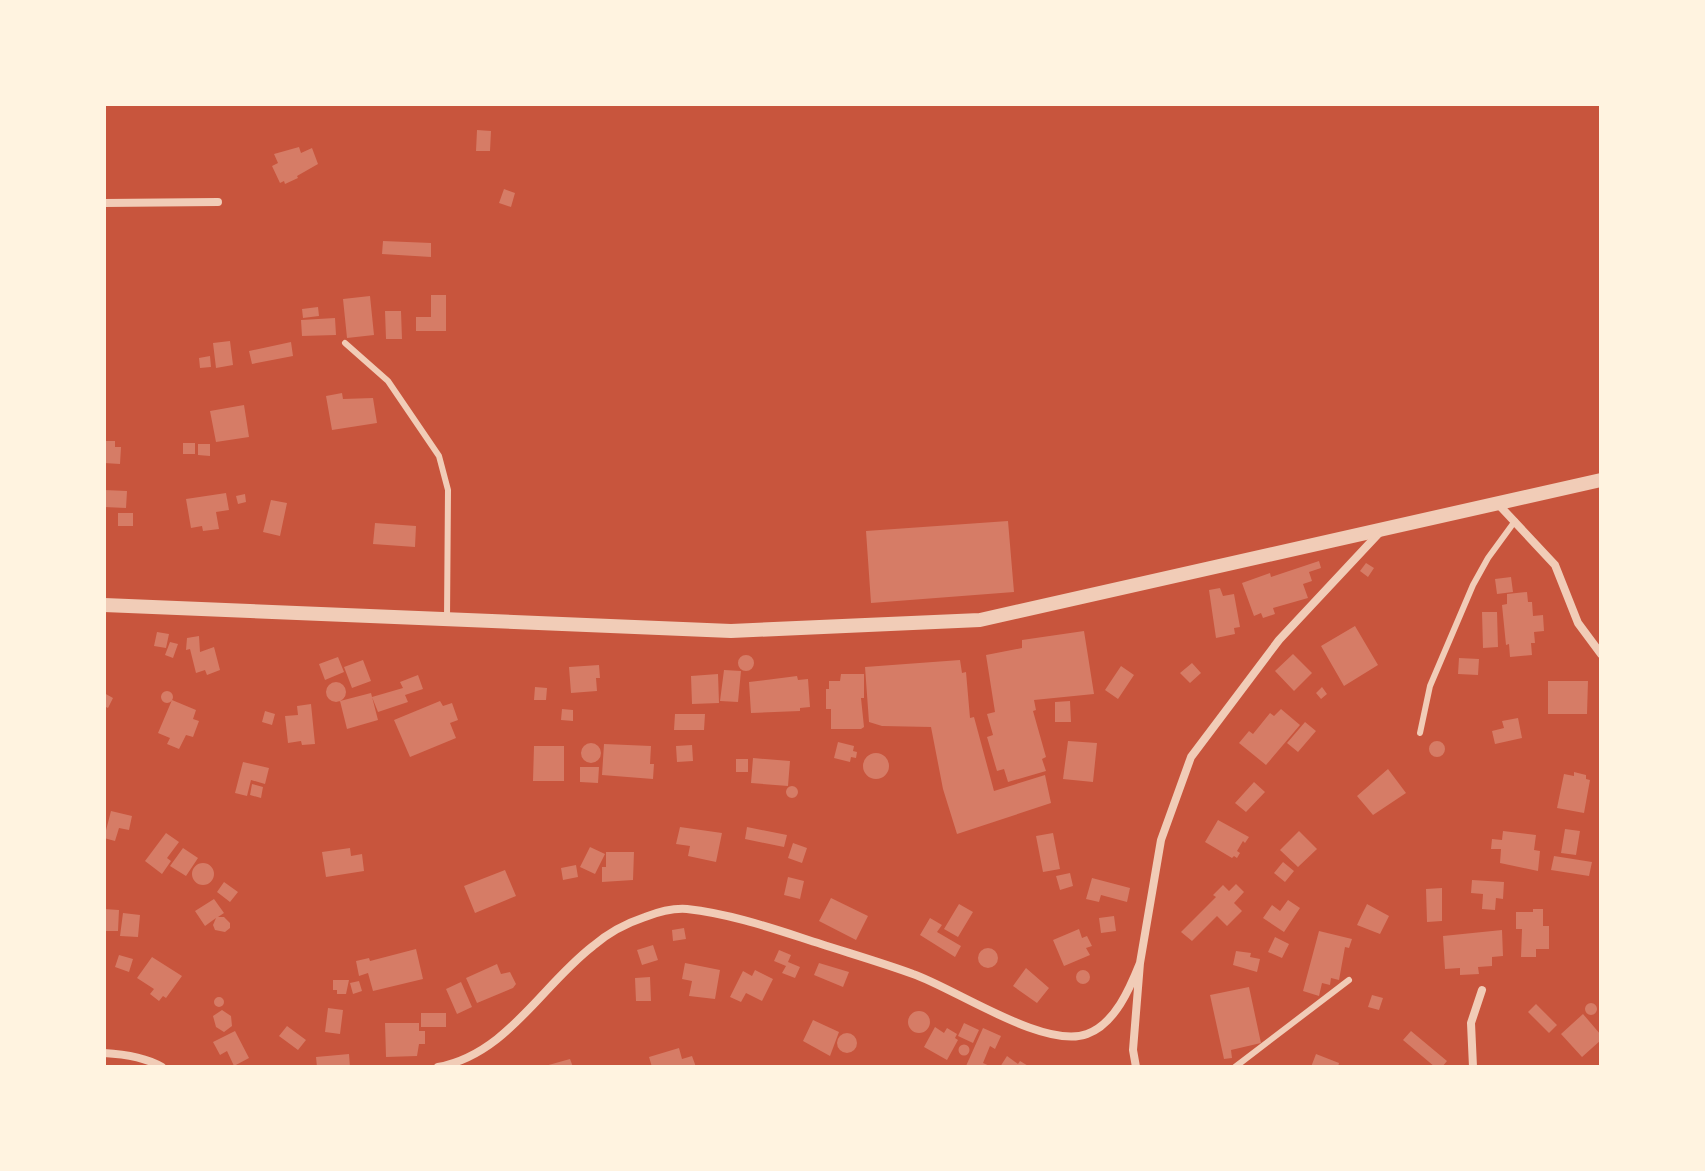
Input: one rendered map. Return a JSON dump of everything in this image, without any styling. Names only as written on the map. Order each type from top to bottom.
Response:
[{"type":"street","points":[[104,203],[218,202]]},
{"type":"street","points":[[104,605],[731,631],[980,620],[1601,480]]},
{"type":"street","points":[[1498,504],[1555,565],[1578,623],[1601,654]]},
{"type":"street","points":[[1136,1067],[1133,1050],[1140,963],[1161,840],[1191,757],[1279,640],[1382,530]]},
{"type":"street","points":[[441,1067],[485,1049],[593,945],[629,923],[682,909],[717,914],[786,933],[902,970],[972,1004],[1046,1033],[1066,1037],[1089,1034],[1103,1023],[1129,991],[1140,963]]},
{"type":"street","points":[[1473,1067],[1471,1023],[1482,990]]},
{"type":"street","points":[[104,1053],[132,1056],[162,1067]]},
{"type":"lane","points":[[345,343],[388,381],[439,456],[448,490],[447,619]]},
{"type":"lane","points":[[1420,733],[1430,686],[1473,585],[1515,521]]},
{"type":"lane","points":[[1235,1067],[1349,980]]},
{"type":"building","points":[[477,130],[491,131],[490,151],[476,151]]},
{"type":"building","points":[[299,147],[301,153],[312,148],[318,164],[298,178],[280,183],[272,166],[278,163],[274,154]]},
{"type":"building","points":[[504,189],[515,193],[511,207],[499,203]]},
{"type":"building","points":[[383,241],[431,243],[431,257],[382,254]]},
{"type":"building","points":[[431,295],[446,295],[446,331],[416,331],[416,317],[431,317]]},
{"type":"building","points":[[370,296],[374,335],[347,338],[343,299]]},
{"type":"building","points":[[318,307],[319,316],[303,318],[302,309]]},
{"type":"building","points":[[385,311],[401,311],[402,339],[386,339]]},
{"type":"building","points":[[335,318],[336,335],[302,336],[301,320]]},
{"type":"building","points":[[230,341],[233,365],[216,368],[213,343]]},
{"type":"building","points":[[291,342],[293,356],[252,364],[249,351]]},
{"type":"building","points":[[210,356],[211,367],[200,368],[199,358]]},
{"type":"building","points":[[342,393],[343,399],[373,398],[377,423],[332,430],[326,396]]},
{"type":"building","points":[[244,405],[249,437],[216,442],[210,411]]},
{"type":"building","points":[[104,441],[115,441],[115,447],[121,447],[120,464],[104,463]]},
{"type":"building","points":[[183,443],[195,443],[195,454],[183,454]]},
{"type":"building","points":[[198,444],[210,444],[210,456],[198,455]]},
{"type":"building","points":[[104,490],[127,491],[126,508],[104,507]]},
{"type":"building","points":[[226,493],[229,510],[216,512],[219,529],[203,531],[202,526],[191,528],[186,499]]},
{"type":"building","points":[[245,494],[246,502],[238,504],[236,496]]},
{"type":"building","points":[[271,500],[287,503],[280,536],[263,532]]},
{"type":"building","points":[[118,513],[133,513],[133,526],[118,526]]},
{"type":"building","points":[[1008,521],[1014,592],[871,603],[866,531]]},
{"type":"building","points":[[375,523],[416,526],[415,547],[373,544]]},
{"type":"building","points":[[1319,561],[1321,568],[1309,572],[1312,581],[1303,584],[1308,598],[1273,608],[1275,614],[1263,618],[1261,613],[1254,616],[1242,583]]},
{"type":"building","points":[[1366,563],[1374,568],[1368,577],[1360,571]]},
{"type":"building","points":[[1511,577],[1513,592],[1497,594],[1495,579]]},
{"type":"building","points":[[1220,588],[1223,596],[1234,594],[1240,627],[1234,628],[1235,634],[1216,638],[1209,590]]},
{"type":"building","points":[[1527,592],[1528,602],[1532,602],[1533,616],[1543,615],[1544,631],[1534,632],[1532,655],[1510,657],[1502,605],[1507,604],[1507,594]]},
{"type":"building","points":[[1482,612],[1497,612],[1498,647],[1483,648]]},
{"type":"building","points":[[1355,626],[1378,665],[1344,686],[1321,646]]},
{"type":"building","points":[[1084,631],[1094,694],[1034,700],[1036,710],[1033,711],[1046,757],[1042,759],[1046,771],[1008,782],[1004,769],[997,771],[987,737],[993,735],[987,714],[995,712],[986,655],[1022,648],[1022,640]]},
{"type":"building","points":[[157,632],[169,634],[166,648],[154,646]]},
{"type":"building","points":[[199,636],[200,652],[214,647],[220,670],[207,675],[205,670],[196,673],[190,649],[186,650],[187,638]]},
{"type":"building","points":[[170,642],[178,644],[173,658],[165,655]]},
{"type":"building","points":[[1293,654],[1312,673],[1294,691],[1275,671]]},
{"type":"building","points":[[746,655],[754,663],[746,671],[738,663]]},
{"type":"building","points":[[338,657],[344,672],[325,680],[319,664]]},
{"type":"building","points":[[1459,658],[1479,659],[1478,675],[1458,674]]},
{"type":"building","points":[[363,660],[371,681],[352,688],[344,667]]},
{"type":"building","points":[[960,660],[962,673],[966,672],[970,718],[974,717],[994,791],[1045,775],[1051,803],[957,834],[943,789],[931,727],[882,726],[869,722],[865,667]]},
{"type":"building","points":[[1192,663],[1201,673],[1190,683],[1180,673]]},
{"type":"building","points":[[599,665],[597,691],[571,693],[569,667]]},
{"type":"building","points":[[1121,666],[1134,675],[1118,699],[1105,690]]},
{"type":"building","points":[[724,670],[741,671],[738,702],[720,701]]},
{"type":"building","points":[[718,674],[719,703],[692,704],[691,676]]},
{"type":"building","points":[[841,674],[864,674],[864,698],[861,698],[864,727],[861,729],[831,729],[831,709],[826,709],[826,689],[829,689],[829,681],[840,681]]},
{"type":"building","points":[[418,675],[423,689],[405,695],[408,702],[378,712],[372,697],[403,688],[400,682]]},
{"type":"building","points":[[797,676],[798,680],[808,679],[810,707],[800,708],[800,711],[751,713],[749,682]]},
{"type":"building","points":[[1548,681],[1588,681],[1587,714],[1548,714]]},
{"type":"building","points":[[336,682],[343,685],[346,692],[343,699],[336,702],[329,699],[326,692],[329,685]]},
{"type":"building","points":[[535,687],[547,688],[546,700],[534,700]]},
{"type":"building","points":[[1322,687],[1327,694],[1321,699],[1316,693]]},
{"type":"building","points":[[167,691],[173,697],[167,703],[161,697]]},
{"type":"building","points":[[104,693],[113,698],[108,708],[104,706]]},
{"type":"building","points":[[371,693],[378,720],[347,729],[340,701]]},
{"type":"building","points":[[172,700],[196,710],[193,719],[199,721],[193,737],[186,735],[179,749],[167,744],[170,738],[158,733]]},
{"type":"building","points":[[440,701],[443,706],[452,703],[458,720],[450,723],[456,738],[410,757],[394,720]]},
{"type":"building","points":[[1070,701],[1071,722],[1055,722],[1055,702]]},
{"type":"building","points":[[311,704],[315,744],[302,745],[301,741],[288,743],[285,716],[298,715],[297,706]]},
{"type":"building","points":[[562,709],[573,710],[573,721],[561,720]]},
{"type":"building","points":[[1281,709],[1300,725],[1266,765],[1239,743],[1249,731],[1253,734],[1270,713],[1274,716]]},
{"type":"building","points":[[265,711],[275,714],[272,725],[262,722]]},
{"type":"building","points":[[675,714],[705,714],[704,730],[674,730]]},
{"type":"building","points":[[1518,718],[1522,738],[1495,744],[1492,731],[1504,728],[1502,721]]},
{"type":"building","points":[[1305,722],[1316,731],[1298,752],[1287,743]]},
{"type":"building","points":[[1068,741],[1097,743],[1093,782],[1063,779]]},
{"type":"building","points":[[1437,741],[1443,743],[1443,755],[1437,757],[1431,755],[1429,749],[1431,743]]},
{"type":"building","points":[[838,742],[854,746],[856,758],[851,757],[850,762],[834,758]]},
{"type":"building","points":[[591,743],[598,746],[601,753],[598,760],[591,763],[584,760],[581,753],[584,746]]},
{"type":"building","points":[[604,744],[651,746],[653,779],[602,775]]},
{"type":"building","points":[[692,745],[693,761],[677,762],[676,746]]},
{"type":"building","points":[[534,746],[564,746],[564,781],[533,781]]},
{"type":"building","points":[[876,753],[885,757],[889,766],[885,775],[876,779],[867,775],[863,766],[867,757]]},
{"type":"building","points":[[753,758],[790,761],[788,786],[751,783]]},
{"type":"building","points":[[736,759],[748,759],[748,772],[736,772]]},
{"type":"building","points":[[243,762],[269,768],[265,784],[251,780],[247,796],[235,793]]},
{"type":"building","points":[[580,767],[599,767],[598,783],[580,782]]},
{"type":"building","points":[[1388,769],[1406,793],[1373,815],[1357,796]]},
{"type":"building","points":[[1574,772],[1586,775],[1586,779],[1590,780],[1584,813],[1557,808],[1564,774],[1574,776]]},
{"type":"building","points":[[1254,782],[1265,792],[1246,812],[1235,803]]},
{"type":"building","points":[[252,784],[263,787],[261,798],[250,795]]},
{"type":"building","points":[[787,787],[797,787],[797,797],[787,797]]},
{"type":"building","points":[[111,811],[132,816],[129,830],[119,828],[115,841],[104,838]]},
{"type":"building","points":[[1218,820],[1249,837],[1237,851],[1240,853],[1237,858],[1205,842]]},
{"type":"building","points":[[680,827],[722,833],[716,862],[688,856],[690,846],[676,844]]},
{"type":"building","points":[[747,827],[787,835],[784,847],[745,839]]},
{"type":"building","points":[[1565,829],[1580,831],[1576,855],[1561,853]]},
{"type":"building","points":[[1299,831],[1317,849],[1298,867],[1280,850]]},
{"type":"building","points":[[1503,831],[1536,835],[1534,850],[1540,851],[1538,871],[1500,863],[1501,849],[1491,849],[1492,839],[1502,840]]},
{"type":"building","points":[[166,833],[179,842],[167,858],[171,861],[162,874],[145,861]]},
{"type":"building","points":[[1053,833],[1060,869],[1043,872],[1036,836]]},
{"type":"building","points":[[793,843],[807,848],[802,863],[788,858]]},
{"type":"building","points":[[590,847],[605,854],[595,874],[580,867]]},
{"type":"building","points":[[183,848],[198,858],[186,876],[170,866]]},
{"type":"building","points":[[350,848],[351,856],[362,854],[364,871],[326,877],[322,852]]},
{"type":"building","points":[[606,852],[634,852],[633,880],[602,882]]},
{"type":"building","points":[[1554,856],[1592,862],[1589,876],[1551,870]]},
{"type":"building","points":[[1283,862],[1294,871],[1285,882],[1274,873]]},
{"type":"building","points":[[203,863],[211,866],[214,874],[211,882],[203,885],[195,882],[192,874],[195,866]]},
{"type":"building","points":[[576,865],[578,877],[563,880],[561,868]]},
{"type":"building","points":[[505,870],[516,896],[475,913],[464,886]]},
{"type":"building","points":[[1070,873],[1073,886],[1060,890],[1056,876]]},
{"type":"building","points":[[788,877],[804,881],[800,899],[784,895]]},
{"type":"building","points":[[1092,878],[1130,888],[1127,902],[1101,895],[1099,902],[1086,899]]},
{"type":"building","points":[[1472,880],[1504,882],[1503,899],[1496,898],[1495,910],[1482,909],[1483,894],[1471,893]]},
{"type":"building","points":[[224,882],[238,892],[230,902],[217,892]]},
{"type":"building","points":[[1236,884],[1244,892],[1234,903],[1242,911],[1227,926],[1217,916],[1192,941],[1181,932],[1216,897],[1213,895],[1223,885],[1229,891]]},
{"type":"building","points":[[1442,888],[1442,921],[1427,922],[1426,889]]},
{"type":"building","points":[[831,898],[868,916],[856,940],[819,921]]},
{"type":"building","points":[[214,899],[224,913],[218,917],[224,917],[230,923],[230,928],[225,932],[215,930],[213,925],[216,918],[205,926],[195,911]]},
{"type":"building","points":[[1288,900],[1300,908],[1284,932],[1263,918],[1272,905],[1280,911]]},
{"type":"building","points":[[959,904],[973,912],[958,937],[944,929]]},
{"type":"building","points":[[1367,904],[1389,916],[1380,934],[1357,925]]},
{"type":"building","points":[[104,909],[119,910],[118,931],[104,931]]},
{"type":"building","points":[[1533,909],[1543,909],[1543,926],[1549,926],[1549,949],[1536,949],[1536,957],[1521,957],[1522,929],[1516,929],[1516,912],[1533,912]]},
{"type":"building","points":[[123,913],[140,915],[138,937],[120,936]]},
{"type":"building","points":[[1114,916],[1116,931],[1101,933],[1099,918]]},
{"type":"building","points":[[930,918],[942,925],[937,932],[961,946],[955,957],[920,935]]},
{"type":"building","points":[[684,928],[686,939],[673,941],[672,930]]},
{"type":"building","points":[[1079,929],[1082,938],[1087,936],[1092,946],[1086,948],[1090,955],[1064,966],[1053,940]]},
{"type":"building","points":[[1502,930],[1503,956],[1492,957],[1492,966],[1478,967],[1479,974],[1460,975],[1460,968],[1445,969],[1443,936]]},
{"type":"building","points":[[1319,931],[1352,939],[1349,948],[1345,947],[1339,980],[1331,978],[1330,985],[1322,983],[1319,996],[1303,991]]},
{"type":"building","points":[[1275,937],[1289,944],[1282,958],[1268,952]]},
{"type":"building","points":[[653,945],[658,960],[642,965],[637,950]]},
{"type":"building","points":[[988,948],[995,951],[998,958],[995,965],[988,968],[981,965],[978,958],[981,951]]},
{"type":"building","points":[[416,949],[423,979],[373,991],[368,973],[359,976],[356,961],[369,958],[370,961]]},
{"type":"building","points":[[779,950],[791,955],[788,962],[800,967],[795,978],[782,973],[786,966],[774,961]]},
{"type":"building","points":[[1236,951],[1251,953],[1250,957],[1260,959],[1257,972],[1233,965]]},
{"type":"building","points":[[119,955],[133,959],[129,972],[115,967]]},
{"type":"building","points":[[152,957],[182,976],[166,998],[163,996],[159,1001],[150,994],[154,989],[137,978]]},
{"type":"building","points":[[685,963],[720,970],[715,999],[689,996],[692,981],[682,979]]},
{"type":"building","points":[[819,963],[849,972],[843,987],[814,975]]},
{"type":"building","points":[[497,964],[501,974],[510,972],[516,984],[477,1003],[466,978]]},
{"type":"building","points":[[1026,968],[1049,988],[1037,1003],[1013,986]]},
{"type":"building","points":[[755,970],[773,979],[762,1001],[746,993],[741,1002],[730,997],[743,971],[752,976]]},
{"type":"building","points":[[1083,970],[1090,977],[1083,984],[1076,977]]},
{"type":"building","points":[[650,977],[651,1001],[636,1001],[635,978]]},
{"type":"building","points":[[333,980],[349,980],[346,994],[337,994],[337,990],[333,990]]},
{"type":"building","points":[[359,981],[362,991],[353,994],[350,983]]},
{"type":"building","points":[[461,982],[472,1007],[457,1014],[446,989]]},
{"type":"building","points":[[1249,987],[1261,1043],[1231,1050],[1232,1058],[1224,1059],[1210,995]]},
{"type":"building","points":[[1372,995],[1383,998],[1379,1010],[1368,1007]]},
{"type":"building","points":[[219,997],[224,1002],[219,1007],[214,1002]]},
{"type":"building","points":[[1536,1004],[1557,1025],[1549,1033],[1528,1012]]},
{"type":"building","points":[[1586,1004],[1596,1004],[1596,1014],[1586,1014]]},
{"type":"building","points":[[328,1008],[343,1010],[340,1034],[325,1032]]},
{"type":"building","points":[[222,1010],[231,1016],[232,1026],[224,1032],[216,1027],[213,1016]]},
{"type":"building","points":[[915,1011],[923,1011],[930,1022],[923,1033],[915,1033],[908,1026],[908,1018]]},
{"type":"building","points":[[421,1013],[446,1013],[446,1027],[421,1027]]},
{"type":"building","points":[[1583,1014],[1601,1035],[1601,1040],[1582,1057],[1561,1034]]},
{"type":"building","points":[[813,1020],[839,1032],[830,1056],[803,1041]]},
{"type":"building","points":[[385,1023],[419,1023],[419,1031],[425,1031],[425,1044],[419,1044],[417,1056],[386,1057]]},
{"type":"building","points":[[964,1023],[979,1030],[973,1043],[958,1036]]},
{"type":"building","points":[[287,1026],[306,1040],[298,1050],[279,1036]]},
{"type":"building","points":[[935,1027],[944,1033],[947,1028],[957,1034],[955,1038],[958,1040],[947,1060],[924,1047]]},
{"type":"building","points":[[983,1028],[1001,1036],[995,1049],[990,1046],[983,1063],[992,1067],[968,1067],[966,1066]]},
{"type":"building","points":[[235,1031],[249,1058],[234,1066],[227,1051],[220,1055],[213,1042]]},
{"type":"building","points":[[1411,1031],[1447,1061],[1442,1067],[1435,1067],[1403,1040]]},
{"type":"building","points":[[847,1033],[854,1036],[857,1043],[854,1050],[847,1053],[840,1050],[837,1043],[840,1036]]},
{"type":"building","points":[[964,1044],[970,1050],[964,1056],[958,1050]]},
{"type":"building","points":[[679,1048],[682,1059],[692,1056],[696,1067],[652,1067],[649,1057]]},
{"type":"building","points":[[349,1054],[350,1067],[317,1067],[316,1057]]},
{"type":"building","points":[[1316,1054],[1339,1063],[1338,1067],[1311,1067]]},
{"type":"building","points":[[1007,1056],[1018,1064],[1020,1061],[1030,1067],[1000,1067]]},
{"type":"building","points":[[570,1059],[573,1067],[545,1067],[545,1066]]}]
